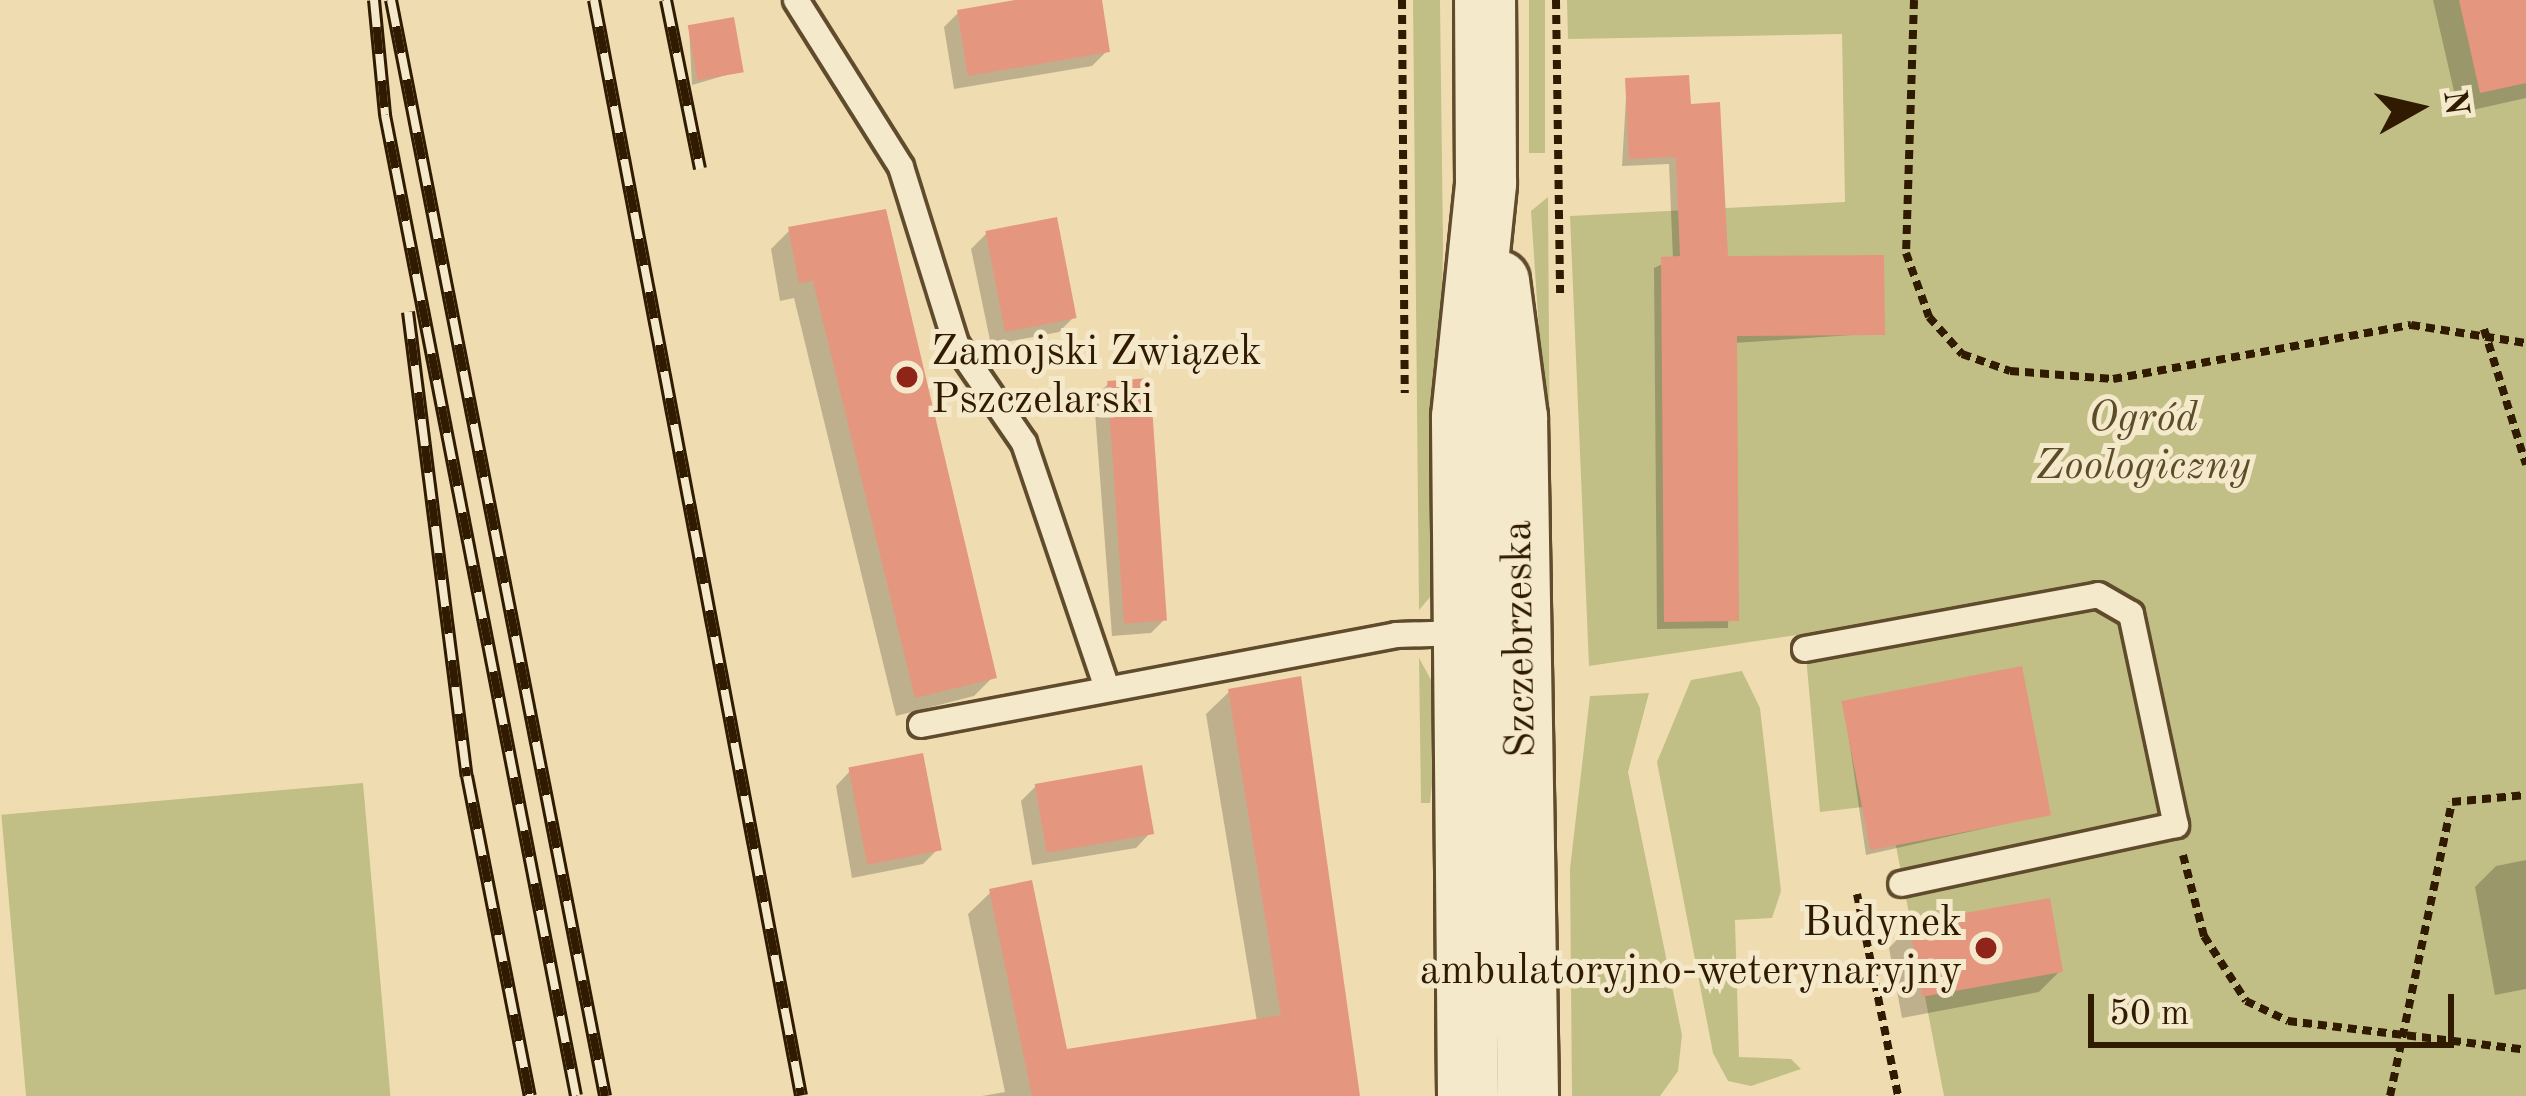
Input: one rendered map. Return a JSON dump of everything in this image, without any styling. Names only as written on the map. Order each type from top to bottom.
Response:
[{"type":"street","name":"Szczebrzeska","points":[[1468,1096],[1462,417],[1486,184],[1484,0]]},
{"type":"street","name":"Szczebrzeska","points":[[1486,184],[1517,417],[1528,1096]]},
{"type":"lane","points":[[796,0],[901,167],[956,344],[1024,443],[1108,688]]},
{"type":"lane","points":[[1805,649],[2109,598],[2137,631],[2176,825],[1901,884]]},
{"type":"lane","points":[[921,725],[1108,688],[1462,633]]},
{"type":"path","points":[[1914,0],[1906,253],[1929,317],[1962,354],[2034,375],[2140,378],[2388,328],[2484,329],[2526,343]]},
{"type":"path","points":[[2484,329],[2526,465]]},
{"type":"path","points":[[2390,1096],[2452,802],[2526,795]]},
{"type":"path","points":[[2176,825],[2204,936],[2246,1001],[2288,1021],[2526,1050]]},
{"type":"path","points":[[1857,894],[1898,1096]]},
{"type":"green space","points":[[1413,0],[1440,0],[1443,246],[1437,589],[1419,610]]},
{"type":"green space","points":[[1529,0],[1545,0],[1545,153],[1529,153]]},
{"type":"green space","name":"Ogród Zoologiczny","points":[[1567,0],[2526,0],[2526,1096],[1944,1096],[1888,804],[1820,812],[1804,634],[1589,666],[1570,216],[1845,202],[1842,34],[1568,39]]},
{"type":"green space","points":[[1548,197],[1550,493],[1531,211]]},
{"type":"green space","points":[[1419,658],[1441,698],[1430,803],[1421,803]]},
{"type":"green space","points":[[1742,671],[1760,708],[1781,891],[1772,918],[1735,920],[1739,1057],[1791,1059],[1801,1069],[1751,1086],[1728,1081],[1713,1053],[1657,762],[1691,680]]},
{"type":"green space","points":[[1649,693],[1628,772],[1682,1035],[1678,1071],[1660,1096],[1572,1096],[1570,869],[1590,696]]},
{"type":"green space","points":[[363,783],[390,1096],[26,1096],[1,815]]},
{"type":"building","points":[[1015,0],[1102,0],[1110,52],[968,76],[957,10]]},
{"type":"building","points":[[2459,0],[2526,0],[2526,83],[2480,93]]},
{"type":"building","points":[[734,17],[744,72],[697,80],[688,25]]},
{"type":"building","points":[[1689,75],[1691,104],[1720,102],[1728,256],[1884,255],[1885,335],[1737,336],[1739,621],[1664,622],[1661,257],[1680,256],[1676,157],[1629,159],[1625,78]]},
{"type":"building","points":[[886,209],[997,678],[915,698],[813,281],[799,283],[788,227]]},
{"type":"building","points":[[1057,217],[1077,318],[1005,332],[985,231]]},
{"type":"building","points":[[1150,378],[1167,620],[1124,623],[1107,381]]},
{"type":"building","points":[[2022,666],[2051,815],[1870,850],[1841,701]]},
{"type":"building","points":[[1301,676],[1360,1096],[1032,1096],[989,889],[1032,880],[1067,1049],[1281,1015],[1228,689]]},
{"type":"building","points":[[923,753],[942,850],[867,865],[848,768]]},
{"type":"building","points":[[1142,765],[1154,834],[1047,853],[1035,784]]},
{"type":"building","name":"Budynek ambulatoryjno-weterynaryjny","points":[[2050,898],[2063,972],[1922,997],[1909,923]]},
{"type":"railway","points":[[374,0],[385,115],[576,1096]]},
{"type":"railway","points":[[391,0],[605,1096]]},
{"type":"railway","points":[[594,0],[801,1096]]},
{"type":"railway","points":[[666,0],[700,169]]},
{"type":"railway","points":[[408,312],[467,776],[530,1096]]},
{"type":"place","name":"Zamojski Związek Pszczelarski","points":[[907,377]]},
{"type":"place","name":"Budynek ambulatoryjno-weterynaryjny","points":[[1986,948]]}]
